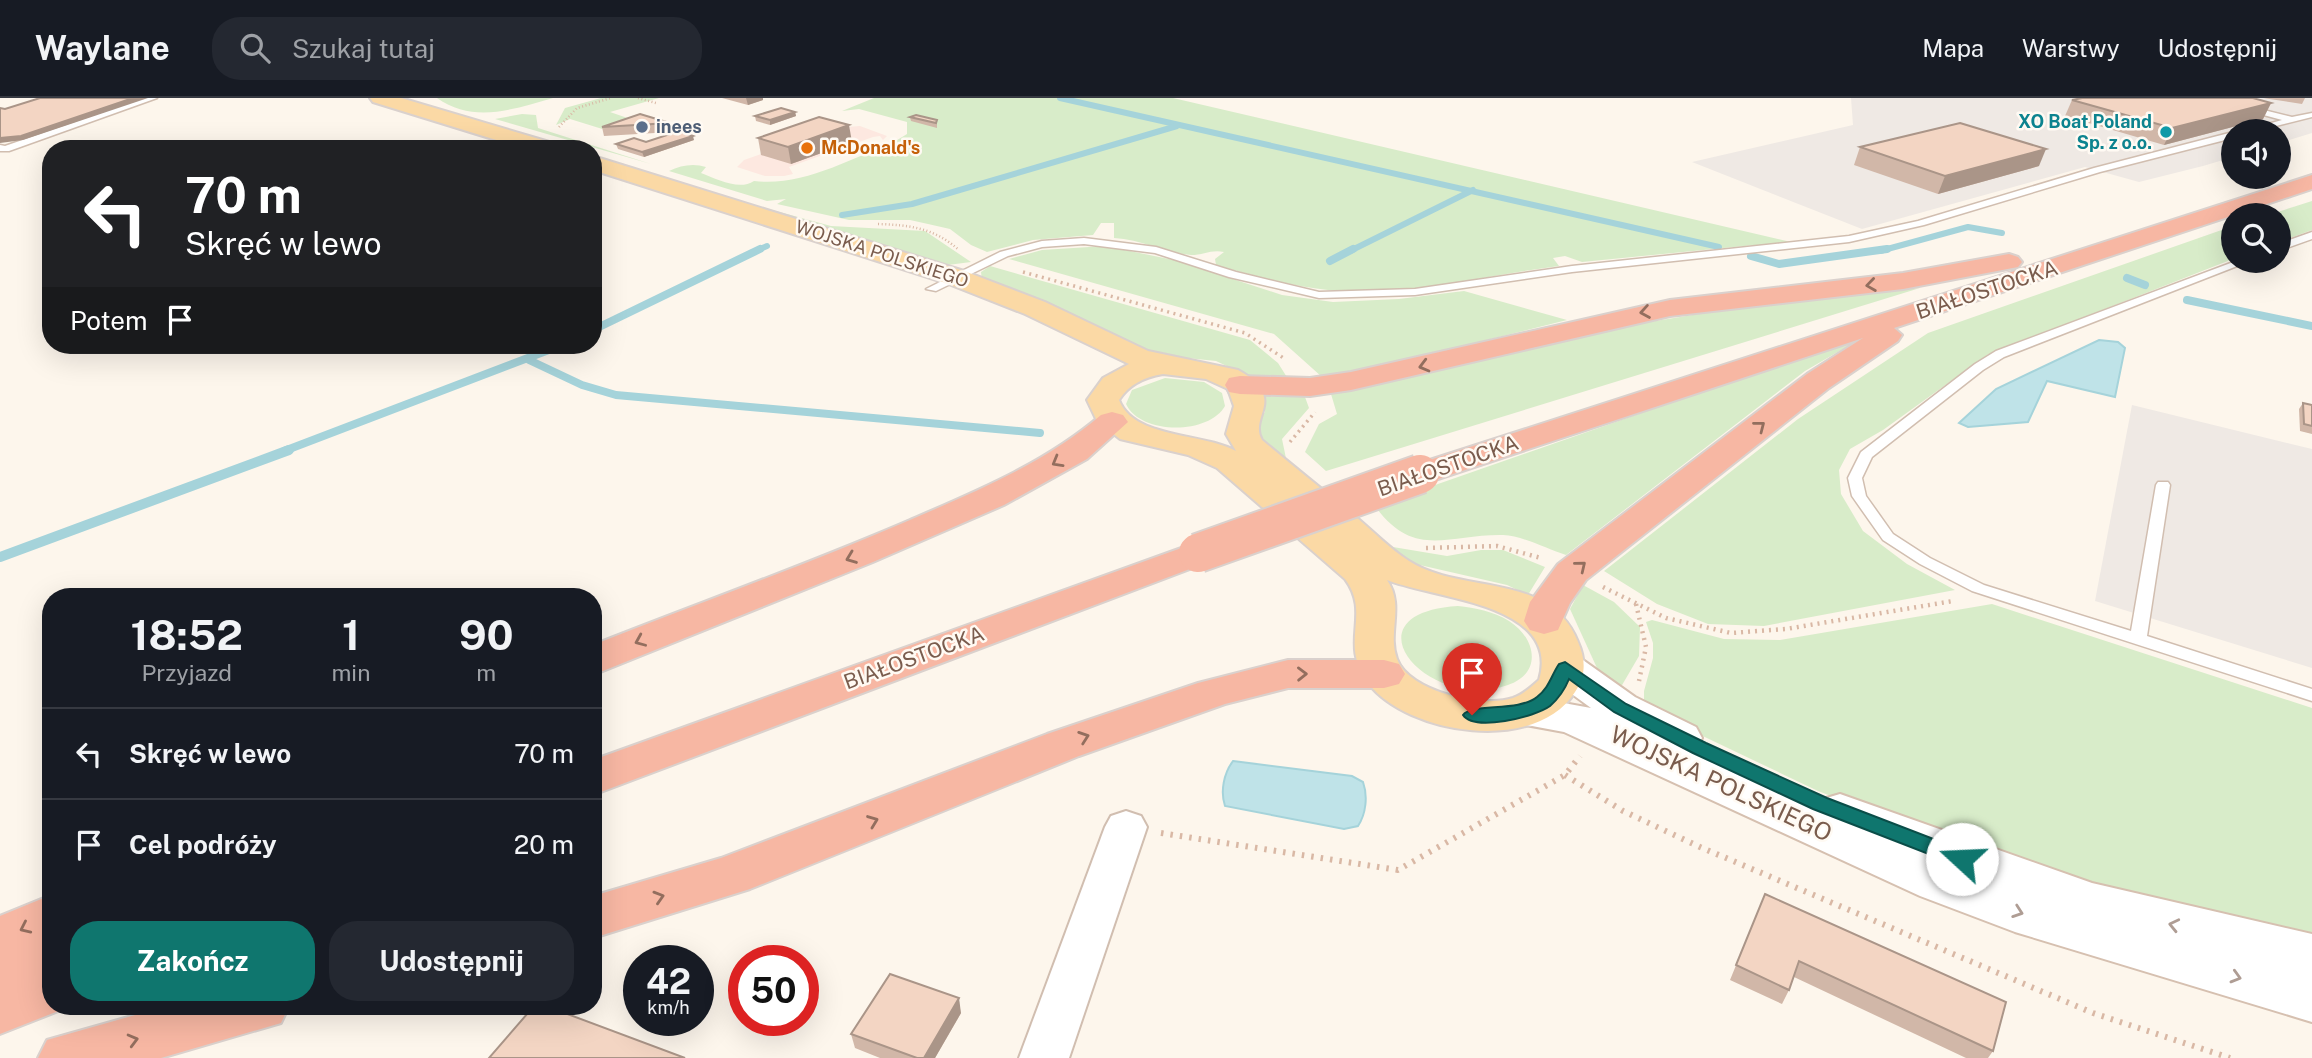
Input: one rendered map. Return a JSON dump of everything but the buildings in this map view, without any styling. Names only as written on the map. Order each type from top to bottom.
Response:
[{"type":"highway","name":"BIAŁOSTOCKA","points":[[2291,173],[2312,167]]},
{"type":"highway","name":"BIAŁOSTOCKA","points":[[1412,468],[1952,301],[2312,182]]},
{"type":"highway","name":"BIAŁOSTOCKA","points":[[602,746],[1412,468],[2242,189]]},
{"type":"highway","points":[[1240,385],[1310,387],[1351,381],[1621,317],[1692,305],[1903,281],[2035,257]]},
{"type":"highway","points":[[1544,621],[1550,602],[1572,572],[1818,381],[1880,340],[1952,301]]},
{"type":"highway","points":[[602,657],[887,544],[968,508],[1023,482],[1090,443],[1112,422]]},
{"type":"highway","name":"BIAŁOSTOCKA","points":[[602,774],[1190,545]]},
{"type":"highway","points":[[602,914],[732,875],[1063,745],[1213,693],[1288,674],[1384,674]]},
{"type":"highway","points":[[0,940],[42,920]]},
{"type":"highway","points":[[0,981],[42,964]]},
{"type":"highway","points":[[0,1010],[42,994]]},
{"type":"highway","points":[[67,1058],[227,1015]]},
{"type":"main road","points":[[380,98],[493,140]]},
{"type":"main road","points":[[380,98],[518,140]]},
{"type":"main road","name":"WOJSKA POLSKIEGO","points":[[615,178],[944,283],[1035,308],[1137,358],[1163,365]]},
{"type":"main road","name":"WOJSKA POLSKIEGO","points":[[944,283],[1079,346],[1118,381]]},
{"type":"main road","points":[[1240,385],[1210,370],[1163,365],[1143,368],[1118,381],[1103,400],[1105,413],[1112,422],[1143,435],[1188,443],[1224,458],[1371,564],[1421,580],[1497,596],[1544,621],[1560,642],[1565,668],[1557,687],[1543,702],[1525,711],[1490,716],[1453,713],[1426,705],[1404,693],[1384,674],[1373,654],[1376,606],[1371,564],[1249,446],[1242,434],[1250,402],[1248,393],[1240,385]]},
{"type":"main road","name":"WOJSKA POLSKIEGO","points":[[1565,668],[1611,719],[1816,828],[2015,911],[2312,998]]},
{"type":"main road","name":"WOJSKA POLSKIEGO","points":[[1525,711],[1573,718],[1611,719],[1940,851],[2101,907],[2312,956]]},
{"type":"street","points":[[1044,1058],[1126,827]]},
{"type":"lane","points":[[0,148],[6,149],[153,98]]},
{"type":"lane","points":[[2205,98],[2285,119]]},
{"type":"lane","points":[[2291,120],[2312,115]]},
{"type":"lane","points":[[944,283],[1021,248],[1058,243],[1107,242],[1156,250],[1244,278],[1319,295],[1415,292],[1585,267],[1849,239],[1920,223],[2097,170],[2221,138]]},
{"type":"lane","points":[[2291,243],[2312,235]]},
{"type":"lane","points":[[2221,270],[2000,354],[1979,367],[1866,455],[1855,478],[1859,496],[1888,537],[1948,574],[2024,605],[2312,695]]},
{"type":"lane","points":[[2138,639],[2163,485]]},
{"type":"path","points":[[558,129],[577,108],[611,98]]},
{"type":"path","points":[[638,98],[656,103]]},
{"type":"path","points":[[1126,827],[1398,870],[1565,775],[1636,691],[1646,647],[1635,604]]},
{"type":"path","points":[[1565,775],[1623,811],[1700,848],[2093,1013],[2230,1058]]},
{"type":"shaded area","points":[[1851,98],[2312,98],[2312,133],[2291,139],[2291,119],[2221,119],[2221,161],[2203,166],[2139,182],[2085,167],[1862,229],[1692,162],[1853,125]]},
{"type":"shaded area","points":[[860,126],[887,136],[883,140],[880,136],[873,137],[789,167],[793,174],[784,176],[765,176],[737,167],[744,160],[836,128]]},
{"type":"shaded area","points":[[2132,405],[2312,449],[2312,668],[2095,601]]},
{"type":"green space","points":[[437,98],[553,98],[509,110],[480,112],[465,111]]},
{"type":"green space","points":[[601,98],[659,98],[610,112],[642,123],[612,132],[570,119],[556,125],[565,108]]},
{"type":"green space","points":[[874,98],[1173,98],[1804,245],[1754,245],[1582,262],[1565,256],[1553,258],[1559,266],[1416,288],[1349,292],[1291,284],[1216,265],[1215,259],[1224,252],[1191,255],[1114,238],[1114,223],[1101,223],[1093,235],[1033,240],[987,252],[971,245],[950,229],[910,220],[849,220],[777,204],[786,199],[767,201],[669,171],[688,165],[701,166],[706,167],[701,173],[742,185],[754,181],[790,180],[826,170],[907,134],[907,122],[859,109],[842,111]]},
{"type":"green space","points":[[522,114],[536,115],[538,128],[576,140],[568,140],[495,119]]},
{"type":"green space","points":[[602,148],[651,164],[602,150]]},
{"type":"green space","points":[[2312,201],[2312,230],[2291,238],[2291,208]]},
{"type":"green space","points":[[765,208],[831,226],[925,231],[971,262],[940,266],[761,212]]},
{"type":"green space","points":[[2221,230],[2221,264],[1987,355],[1883,430],[1850,449],[1839,470],[1841,494],[1863,531],[1907,564],[1955,590],[1764,626],[1708,624],[1657,604],[1604,571],[1798,419],[1928,333]]},
{"type":"green space","points":[[1105,246],[1174,260],[1282,295],[1333,302],[1399,299],[1464,291],[1567,320],[1374,368],[1322,377],[1274,334],[1009,259],[1042,250]]},
{"type":"green space","points":[[990,266],[1250,340],[1278,363],[1290,382],[1246,375],[1216,361],[1149,354],[982,281],[981,272]]},
{"type":"green space","points":[[1920,288],[1326,471],[1305,452],[1319,424],[1337,414],[1331,394],[1606,329],[1717,311]]},
{"type":"green space","points":[[1855,342],[1805,371],[1566,555],[1527,540],[1503,535],[1449,540],[1418,539],[1389,523],[1375,506],[1776,366]]},
{"type":"green space","points":[[1165,378],[1204,382],[1222,393],[1225,406],[1217,416],[1205,422],[1175,428],[1159,426],[1134,414],[1126,404],[1132,390]]},
{"type":"green space","points":[[1265,396],[1305,397],[1309,408],[1282,439],[1288,468],[1259,441],[1257,423],[1265,412]]},
{"type":"green space","points":[[1387,546],[1447,556],[1481,550],[1503,550],[1545,567],[1528,595],[1507,585],[1411,563]]},
{"type":"green space","points":[[1583,585],[1614,602],[1640,627],[1639,656],[1618,692],[1597,668],[1570,609]]},
{"type":"green space","points":[[1992,604],[2312,708],[2312,943],[2004,863],[1818,791],[1644,708],[1644,691],[1653,658],[1653,643],[1646,622],[1652,620],[1724,639],[1780,640]]},
{"type":"green space","points":[[1458,606],[1497,615],[1509,621],[1525,636],[1532,655],[1531,664],[1519,680],[1508,685],[1478,690],[1450,685],[1426,674],[1409,659],[1401,641],[1405,625],[1424,613]]},
{"type":"water","points":[[2099,340],[2118,342],[2125,348],[2115,397],[2047,381],[2028,422],[1968,427],[1959,423],[1996,389]]},
{"type":"water","points":[[1233,761],[1352,776],[1363,782],[1365,787],[1365,805],[1361,821],[1358,826],[1344,829],[1225,806],[1224,782]]},
{"type":"waterway","points":[[1060,98],[1471,191]]},
{"type":"waterway","points":[[842,215],[912,204],[1177,126]]},
{"type":"waterway","points":[[1350,251],[1471,191]]},
{"type":"waterway","points":[[1471,191],[1719,247]]},
{"type":"waterway","points":[[1880,251],[1968,227],[2002,233]]},
{"type":"waterway","points":[[756,251],[767,246]]},
{"type":"waterway","points":[[602,326],[760,249]]},
{"type":"waterway","points":[[1330,261],[1353,249]]},
{"type":"waterway","points":[[1751,256],[1779,264],[1887,249]]},
{"type":"waterway","points":[[2127,278],[2145,285]]},
{"type":"waterway","points":[[2187,300],[2312,326]]},
{"type":"waterway","points":[[284,451],[538,354]]},
{"type":"waterway","points":[[529,360],[582,385],[616,395],[1040,433]]},
{"type":"waterway","points":[[0,557],[289,450]]},
{"type":"place","name":"inees","points":[[642,127]]},
{"type":"place","name":"XO Boat Poland Sp. z o.o.","points":[[2166,132]]},
{"type":"place","name":"McDonald's","points":[[807,148]]},
{"type":"route","points":[[1472,715],[1490,716],[1525,711],[1543,702],[1557,687],[1565,668],[1620,708],[1699,748],[1820,804],[1962,859]]}]
